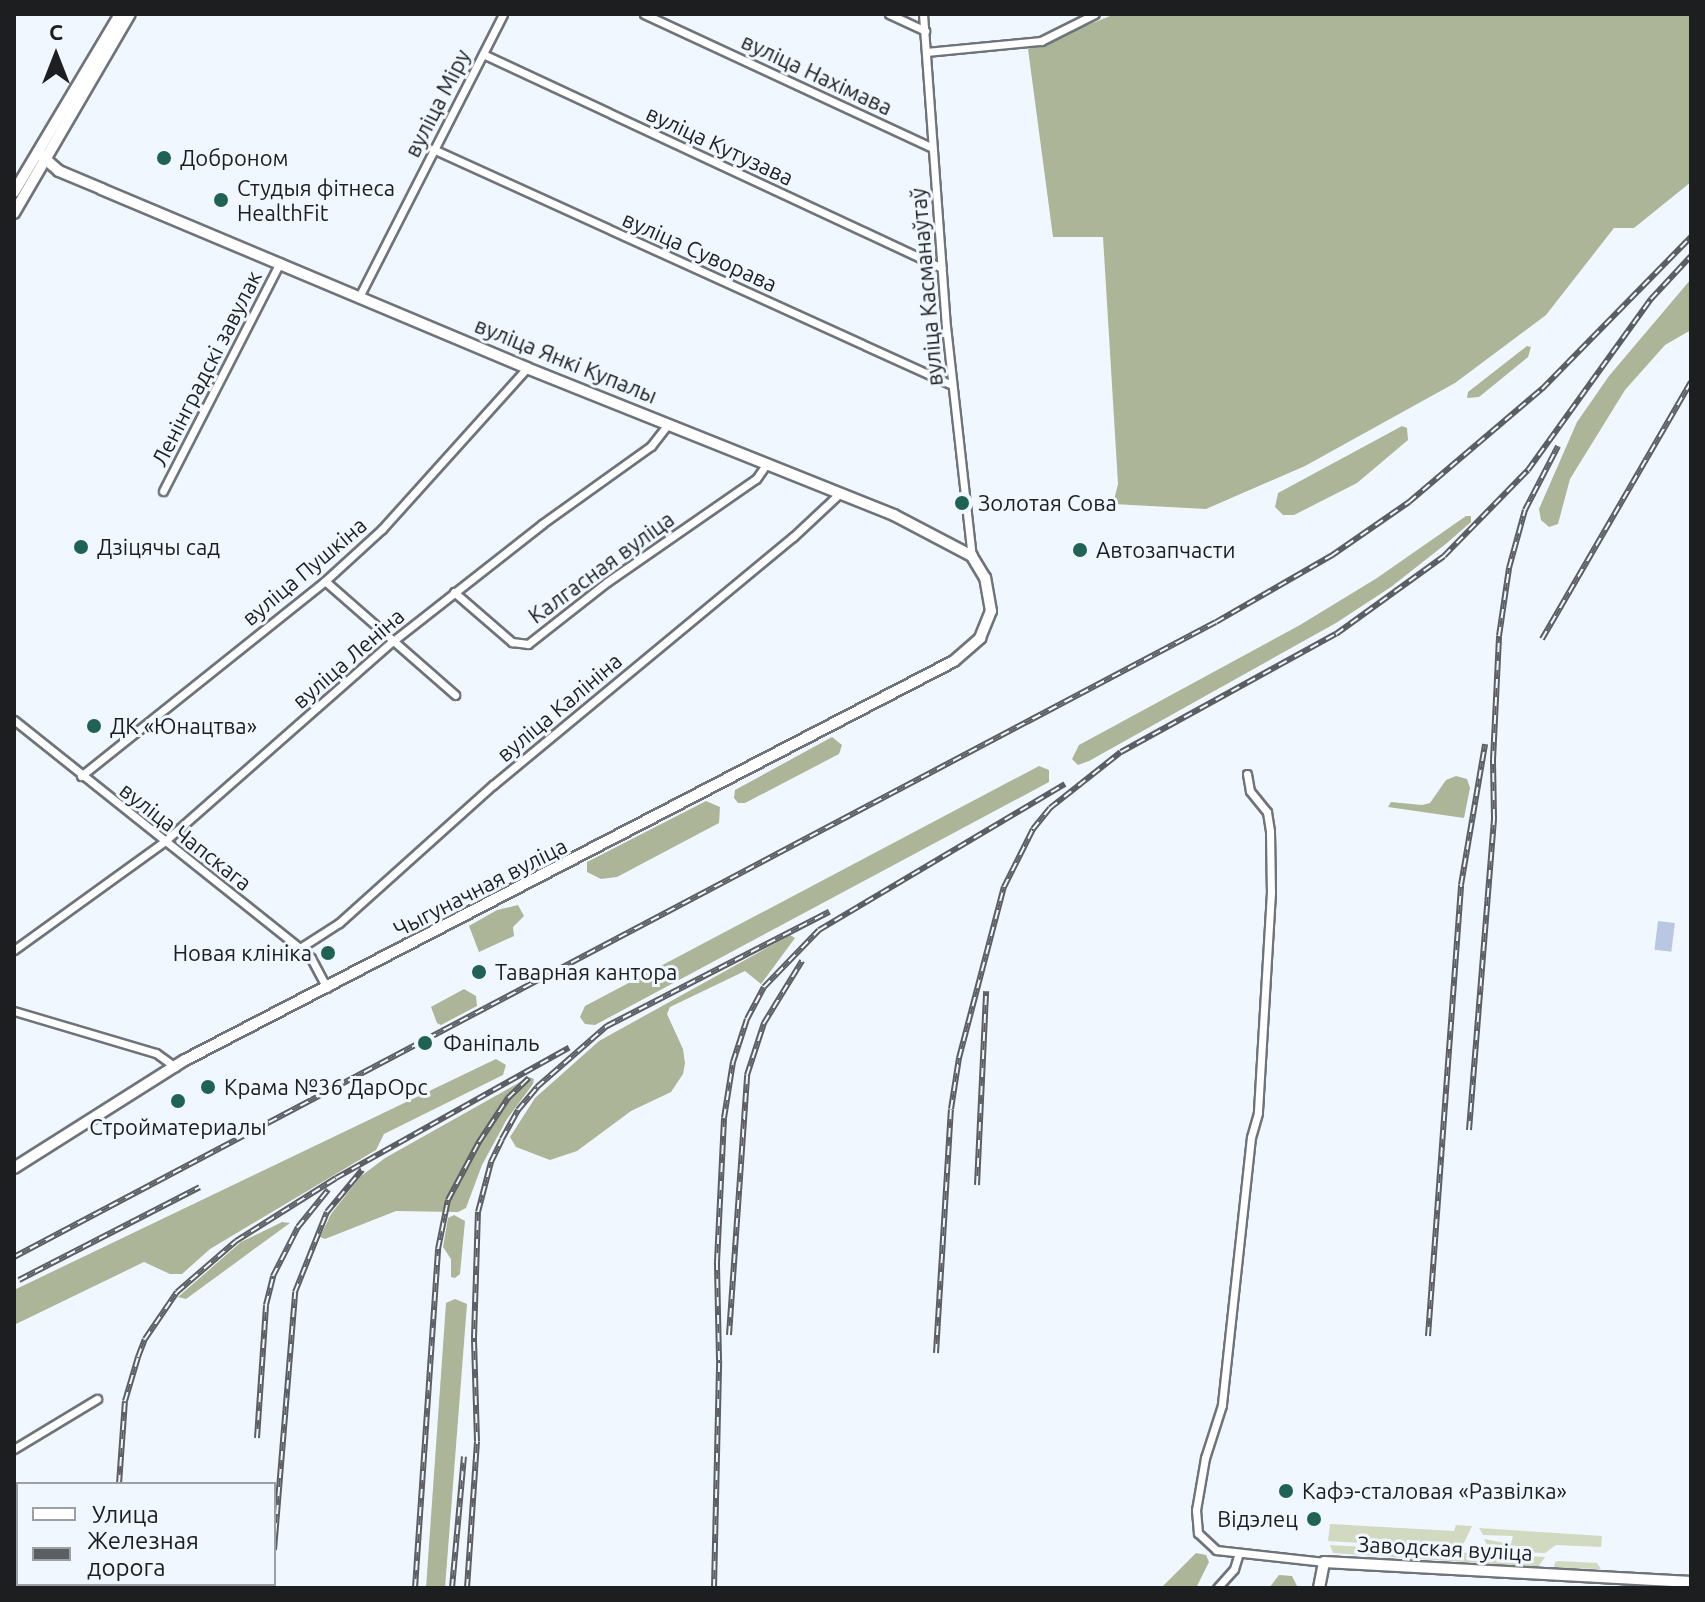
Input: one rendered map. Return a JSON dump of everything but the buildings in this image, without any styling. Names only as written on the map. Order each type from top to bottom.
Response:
[{"type":"street","points":[[14,213],[120,14]]},
{"type":"street","points":[[14,192],[42,157],[130,14]]},
{"type":"street","name":"вуліца Міру","points":[[360,295],[503,14]]},
{"type":"street","name":"вуліца Нахімава","points":[[644,14],[931,147]]},
{"type":"street","points":[[889,14],[925,31]]},
{"type":"street","name":"вуліца Касманаўтаў","points":[[923,14],[952,385],[972,556]]},
{"type":"street","points":[[926,52],[1041,41],[1095,14]]},
{"type":"street","name":"вуліца Кутузава","points":[[483,54],[942,268]]},
{"type":"street","name":"вуліца Суворава","points":[[433,149],[952,385]]},
{"type":"street","name":"вуліца Янкі Купалы","points":[[42,157],[59,171],[360,295],[527,368],[840,493],[972,556]]},
{"type":"street","name":"Ленінградскі завулак","points":[[163,491],[280,262]]},
{"type":"street","name":"вуліца Пушкіна","points":[[81,776],[325,581],[382,529],[527,368]]},
{"type":"street","name":"вуліца Леніна","points":[[14,950],[165,841],[393,641],[651,446],[668,424]]},
{"type":"street","name":"Калгасная вуліца","points":[[454,592],[512,642],[528,644],[607,582],[756,479],[767,463]]},
{"type":"street","name":"вуліца Калініна","points":[[300,948],[339,923],[493,785],[793,537],[840,493]]},
{"type":"street","name":"Чыгуначная вуліца","points":[[14,1168],[175,1067],[846,718],[968,650],[984,633],[991,611],[985,578],[972,556]]},
{"type":"street","points":[[325,581],[455,695]]},
{"type":"street","name":"вуліца Чапскага","points":[[14,720],[300,948],[311,958],[327,988]]},
{"type":"street","name":"Заводская вуліца","points":[[1247,774],[1250,791],[1267,812],[1270,831],[1268,958],[1258,1113],[1251,1137],[1222,1405],[1205,1458],[1196,1510],[1198,1533],[1216,1550],[1324,1562],[1691,1582]]},
{"type":"street","points":[[14,1011],[156,1053],[175,1067]]},
{"type":"street","points":[[14,1449],[97,1399]]},
{"type":"street","points":[[1217,1588],[1234,1569],[1239,1553]]},
{"type":"street","points":[[1319,1588],[1324,1562]]},
{"type":"green space","points":[[1115,14],[1691,14],[1691,182],[1634,228],[1614,228],[1546,315],[1455,383],[1305,466],[1206,509],[1113,504],[1118,484],[1103,237],[1053,237],[1028,49]]},
{"type":"green space","points":[[1691,279],[1691,330],[1665,345],[1625,390],[1570,479],[1558,524],[1549,527],[1541,520],[1539,509],[1577,422],[1609,376]]},
{"type":"green space","points":[[1527,346],[1531,347],[1528,357],[1479,397],[1467,398],[1468,392]]},
{"type":"green space","points":[[1402,426],[1407,428],[1408,440],[1357,483],[1294,515],[1283,515],[1275,507],[1278,493]]},
{"type":"green space","points":[[1466,516],[1471,516],[1471,522],[1447,543],[1391,587],[1336,623],[1089,761],[1078,765],[1072,759],[1079,745],[1300,625],[1377,578]]},
{"type":"green space","points":[[832,737],[842,745],[839,754],[745,803],[738,803],[734,798],[735,790]]},
{"type":"green space","points":[[1039,766],[1049,770],[1049,782],[595,1025],[585,1024],[580,1017],[585,1006]]},
{"type":"green space","points":[[1456,776],[1467,779],[1470,788],[1464,818],[1388,807],[1391,802],[1430,803],[1446,780]]},
{"type":"green space","points":[[706,801],[720,807],[719,823],[617,877],[601,879],[587,872],[587,862]]},
{"type":"green space","points":[[518,905],[524,916],[513,927],[514,936],[479,952],[469,926],[497,910]]},
{"type":"green space","points":[[790,935],[795,938],[761,984],[745,971],[670,1007],[667,1014],[683,1049],[685,1063],[683,1074],[671,1092],[631,1111],[577,1151],[550,1160],[516,1147],[510,1137],[535,1098],[599,1041]]},
{"type":"green space","points":[[464,989],[476,996],[477,1006],[441,1025],[437,1023],[431,1007]]},
{"type":"green space","points":[[496,1059],[506,1065],[503,1075],[384,1134],[376,1150],[210,1249],[182,1274],[170,1274],[144,1262],[14,1325],[14,1290]]},
{"type":"green space","points":[[529,1077],[534,1079],[533,1084],[507,1119],[482,1165],[466,1208],[458,1212],[396,1211],[325,1239],[320,1237],[331,1214],[360,1177],[385,1158]]},
{"type":"green space","points":[[454,1215],[465,1221],[460,1274],[455,1278],[451,1277],[451,1259],[443,1247],[448,1218]]},
{"type":"green space","points":[[282,1222],[290,1223],[186,1299],[178,1297],[241,1242]]},
{"type":"green space","points":[[455,1299],[467,1304],[445,1588],[426,1588],[446,1303]]},
{"type":"green space","points":[[1330,1524],[1454,1531],[1456,1525],[1472,1526],[1461,1549],[1328,1541]]},
{"type":"green space","points":[[1479,1528],[1602,1536],[1601,1547],[1556,1545],[1545,1553],[1490,1551],[1484,1539],[1511,1544],[1513,1536],[1483,1535]]},
{"type":"green space","points":[[1330,1545],[1545,1557],[1538,1567],[1333,1553]]},
{"type":"green space","points":[[1196,1553],[1206,1555],[1209,1562],[1196,1588],[1161,1588]]},
{"type":"green space","points":[[1555,1562],[1597,1563],[1601,1569],[1554,1568]]},
{"type":"green space","points":[[1279,1575],[1292,1576],[1298,1588],[1269,1588]]},
{"type":"water","points":[[1658,921],[1675,923],[1671,952],[1654,950]]},
{"type":"railway","points":[[14,1257],[1216,622],[1331,556],[1409,502],[1542,389],[1691,237]]},
{"type":"railway","points":[[936,1353],[951,1109],[959,1058],[1004,887],[1033,829],[1050,808],[1121,752],[1336,634],[1444,556],[1528,470],[1651,299],[1691,256]]},
{"type":"railway","points":[[1542,639],[1691,382]]},
{"type":"railway","points":[[1469,1130],[1494,818],[1493,760],[1499,636],[1509,568],[1525,510],[1558,446]]},
{"type":"railway","points":[[1428,1336],[1461,885],[1485,744]]},
{"type":"railway","points":[[714,1588],[719,1360],[717,1262],[724,1118],[733,1062],[747,1019],[764,987],[819,930],[1065,784]]},
{"type":"railway","points":[[467,1588],[477,1441],[474,1338],[478,1212],[491,1162],[502,1139],[518,1110],[537,1087],[607,1026],[829,912]]},
{"type":"railway","points":[[729,1335],[747,1075],[764,1023],[802,961]]},
{"type":"railway","points":[[977,1185],[986,991]]},
{"type":"railway","points":[[119,1482],[125,1401],[138,1357],[145,1339],[177,1292],[236,1241],[336,1178],[569,1048]]},
{"type":"railway","points":[[415,1588],[438,1249],[448,1200],[479,1142],[508,1098],[529,1078]]},
{"type":"railway","points":[[276,1525],[295,1292],[327,1212],[362,1170]]},
{"type":"railway","points":[[19,1280],[200,1187]]},
{"type":"railway","points":[[257,1438],[266,1305],[273,1276],[298,1227],[328,1190]]},
{"type":"railway","points":[[452,1588],[464,1457]]},
{"type":"place","name":"Доброном","points":[[164,158]]},
{"type":"place","name":"Студыя фітнеса HealthFit","points":[[221,200]]},
{"type":"place","name":"Золотая Сова","points":[[962,503]]},
{"type":"place","name":"Дзіцячы сад","points":[[81,547]]},
{"type":"place","name":"Автозапчасти","points":[[1080,550]]},
{"type":"place","name":"ДК «Юнацтва»","points":[[94,726]]},
{"type":"place","name":"Новая клініка","points":[[328,953]]},
{"type":"place","name":"Таварная кантора","points":[[479,972]]},
{"type":"place","name":"Фаніпаль","points":[[425,1043]]},
{"type":"place","name":"Крама №36 ДарОрс","points":[[208,1087]]},
{"type":"place","name":"Стройматериалы","points":[[178,1101]]},
{"type":"place","name":"Кафэ-сталовая «Развілка»","points":[[1286,1491]]},
{"type":"place","name":"Відэлец","points":[[1314,1519]]}]
